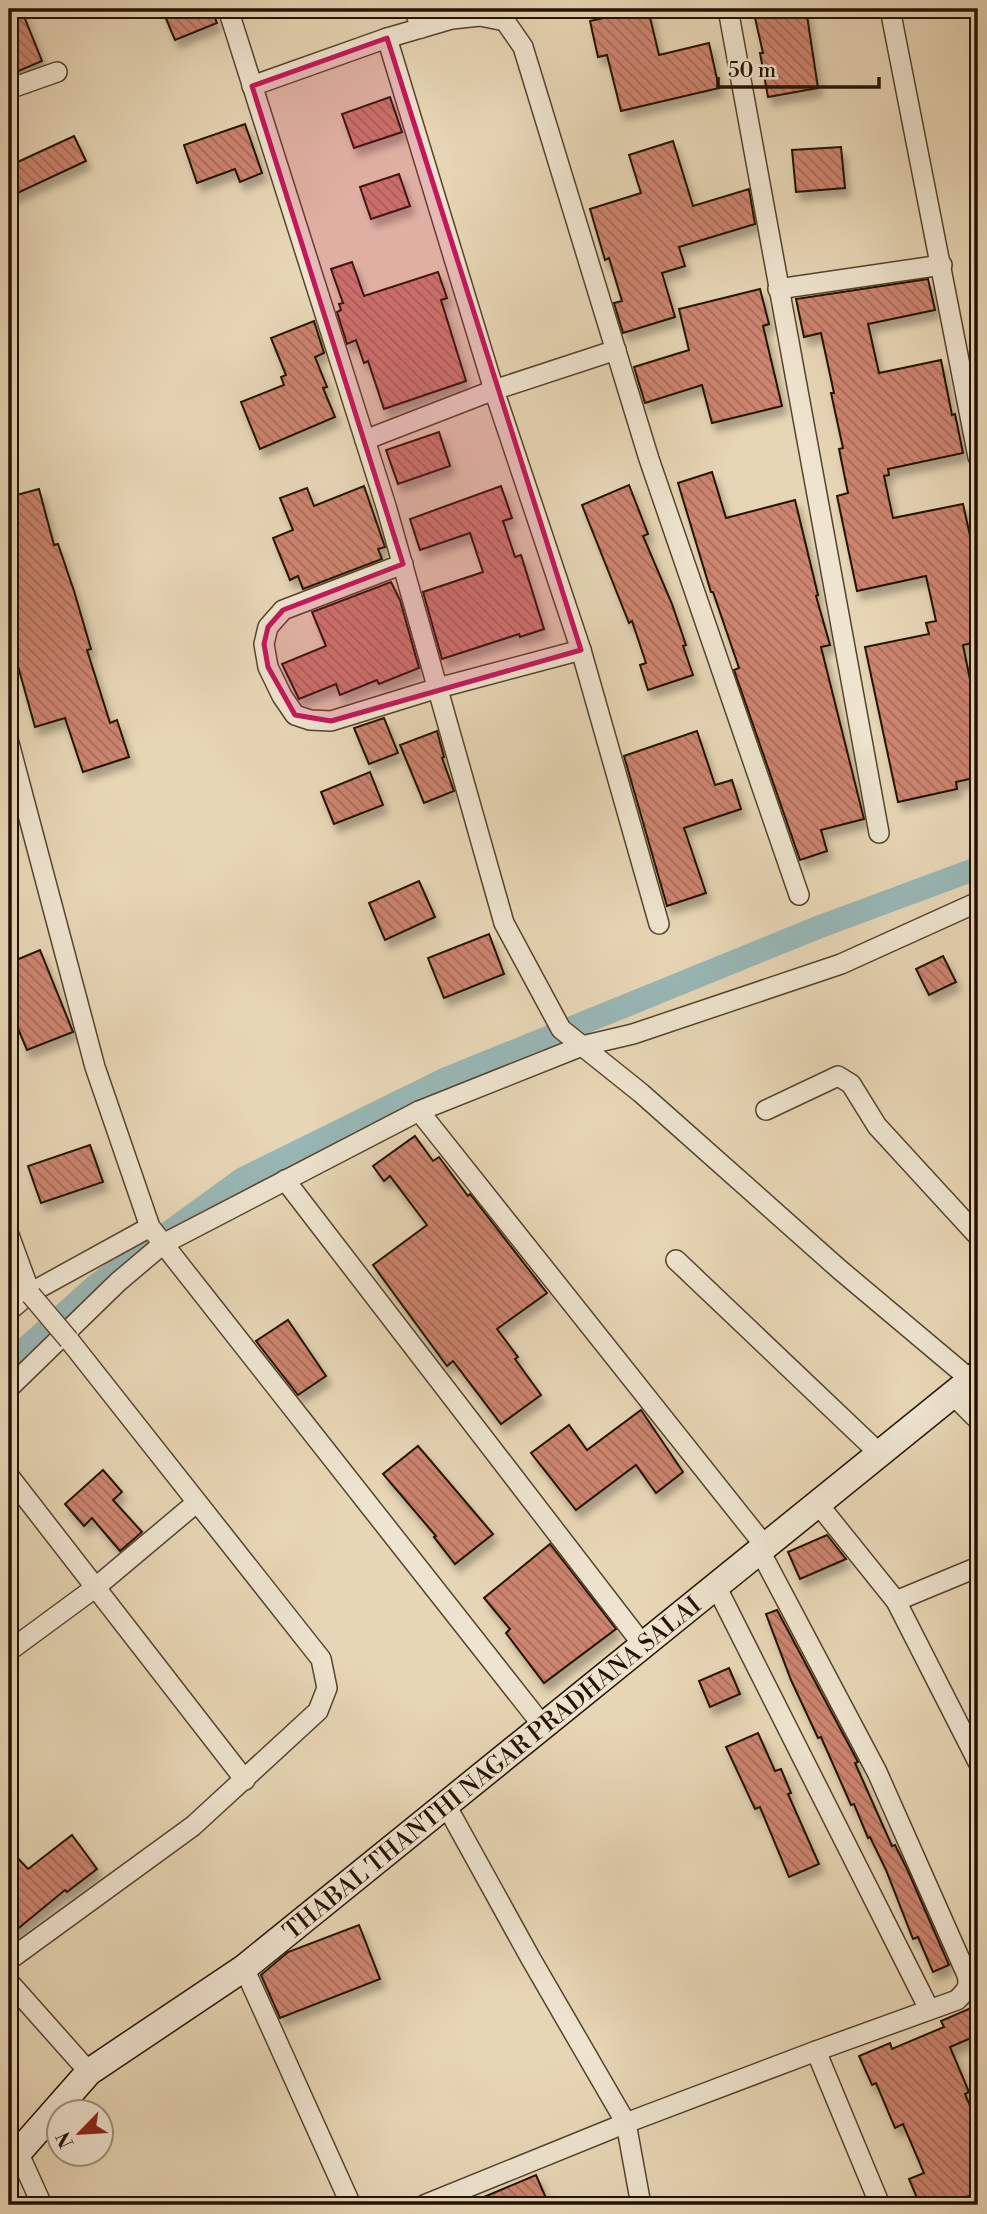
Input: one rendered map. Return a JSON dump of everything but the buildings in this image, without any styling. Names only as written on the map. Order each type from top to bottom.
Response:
[{"type":"main road","name":"THABAL THANTHI NAGAR PRADHANA SALAI","points":[[14,2158],[89,2072],[244,1968],[967,1383]]},
{"type":"street","points":[[228,9],[403,564],[504,923],[561,1030],[640,1093],[967,1383],[978,1420]]},
{"type":"street","points":[[414,9],[421,28]]},
{"type":"street","points":[[728,9],[879,833]]},
{"type":"street","points":[[890,9],[978,457]]},
{"type":"street","points":[[252,86],[387,37],[466,13],[505,21],[523,47],[649,459],[799,895]]},
{"type":"street","points":[[387,37],[494,390],[581,650],[659,924]]},
{"type":"street","points":[[9,89],[57,72]]},
{"type":"street","points":[[778,289],[942,265]]},
{"type":"street","points":[[365,440],[494,390],[616,350]]},
{"type":"street","points":[[403,564],[283,610],[268,627],[264,644],[268,667],[295,715],[310,720],[331,721],[438,688],[581,650]]},
{"type":"street","points":[[9,743],[96,1067],[156,1236],[543,1726]]},
{"type":"street","points":[[9,1311],[30,1294],[285,1180],[419,1111],[581,1045],[633,1034],[841,964],[978,902]]},
{"type":"street","points":[[766,1110],[838,1076],[843,1077],[851,1084],[877,1126],[978,1237]]},
{"type":"street","points":[[419,1111],[763,1549],[877,1772],[969,1983],[966,1991],[957,2000],[626,2123],[424,2205]]},
{"type":"street","points":[[285,1180],[643,1645]]},
{"type":"street","points":[[9,1235],[30,1294],[321,1659],[327,1688],[318,1711],[193,1826],[9,1960]]},
{"type":"street","points":[[9,1388],[118,1282],[156,1236]]},
{"type":"street","points":[[676,1260],[880,1454]]},
{"type":"street","points":[[9,1476],[245,1780]]},
{"type":"street","points":[[9,1651],[96,1587],[196,1503]]},
{"type":"street","points":[[818,1504],[896,1601],[978,1762]]},
{"type":"street","points":[[896,1601],[978,1567]]},
{"type":"street","points":[[716,1586],[929,2009]]},
{"type":"street","points":[[446,1805],[626,2123],[641,2205]]},
{"type":"street","points":[[244,1968],[351,2205]]},
{"type":"street","points":[[9,1982],[89,2072]]},
{"type":"street","points":[[816,2051],[880,2205]]},
{"type":"street","points":[[14,2158],[43,2205]]},
{"type":"highlighted area","points":[[387,38],[581,650],[331,721],[295,715],[268,667],[264,644],[268,627],[283,610],[403,564],[252,86]]},
{"type":"waterway","points":[[9,1363],[95,1286],[242,1179],[443,1080],[819,927],[978,868]]}]
